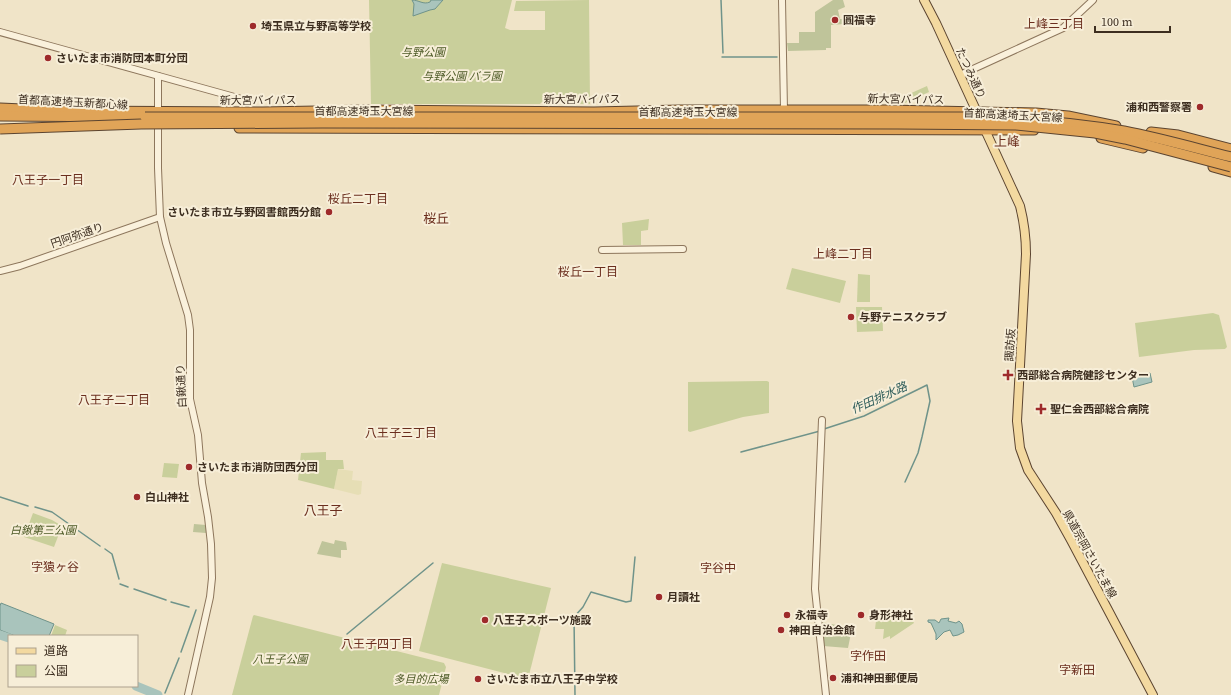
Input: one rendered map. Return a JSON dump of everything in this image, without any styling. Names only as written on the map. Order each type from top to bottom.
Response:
[{"type":"highway","name":"新大宮バイパス","points":[[0,109],[158,112],[377,110],[594,112],[784,110],[1036,113],[1068,116],[1151,132],[1231,157]]},
{"type":"highway","name":"首都高速埼玉新都心線","points":[[0,109],[143,121]]},
{"type":"highway","points":[[0,116],[143,121]]},
{"type":"highway","name":"首都高速埼玉大宮線","points":[[143,121],[990,117],[1048,120],[1093,126],[1171,142],[1231,157]]},
{"type":"highway","name":"首都高速埼玉新都心線","points":[[0,129],[143,121]]},
{"type":"highway","points":[[0,122],[143,121]]},
{"type":"highway","name":"首都高速埼玉大宮線","points":[[143,121],[1009,125],[1095,133],[1125,138],[1229,167]]},
{"type":"highway","points":[[0,129],[158,127],[549,130],[1049,131],[1098,138],[1229,167]]},
{"type":"highway","points":[[1151,132],[1178,135],[1231,149]]},
{"type":"highway","points":[[1189,159],[1231,172]]},
{"type":"main road","name":"たつみ通り","points":[[924,0],[978,112],[1020,206],[1026,241],[1025,270]]},
{"type":"main road","name":"諏訪坂","points":[[1018,421],[1025,270]]},
{"type":"main road","name":"県道宗岡さいたま線","points":[[1018,421],[1018,438],[1021,454],[1032,477],[1056,513],[1071,540],[1153,695]]},
{"type":"street","points":[[782,0],[784,110]]},
{"type":"street","points":[[960,75],[1063,28],[1093,0]]},
{"type":"street","points":[[0,32],[249,101]]},
{"type":"street","name":"白鍬通り","points":[[158,76],[160,217],[166,243],[188,315],[190,330],[190,399],[198,435],[202,483],[211,544],[212,578],[210,597],[188,695]]},
{"type":"street","name":"円阿弥通り","points":[[0,271],[20,266],[160,217]]},
{"type":"street","points":[[602,250],[683,249]]},
{"type":"street","points":[[822,420],[815,589],[826,695]]},
{"type":"shaded area","points":[[338,469],[353,471],[352,480],[362,481],[361,494],[358,495],[334,489]]},
{"type":"green space","name":"与野公園","points":[[369,0],[512,0],[505,28],[510,30],[545,30],[545,11],[514,11],[516,1],[589,0],[590,104],[542,102],[540,104],[371,104]]},
{"type":"green space","points":[[833,0],[843,0],[845,7],[838,10],[840,19],[843,19],[844,24],[831,25],[831,48],[826,48],[826,50],[788,51],[787,43],[799,43],[799,32],[815,32],[815,12]]},
{"type":"green space","points":[[927,86],[929,92],[905,103],[889,103]]},
{"type":"green space","points":[[649,219],[648,230],[641,231],[641,245],[623,245],[622,223]]},
{"type":"green space","points":[[792,268],[846,281],[840,303],[786,289]]},
{"type":"green space","points":[[858,274],[870,275],[870,302],[857,302]]},
{"type":"green space","points":[[856,307],[882,307],[883,331],[857,332]]},
{"type":"green space","points":[[1213,313],[1219,315],[1227,347],[1225,349],[1194,350],[1139,357],[1135,323]]},
{"type":"green space","points":[[688,382],[769,382],[769,413],[743,417],[690,432],[688,431]]},
{"type":"green space","points":[[326,452],[326,460],[343,460],[344,469],[338,469],[334,489],[298,480],[301,453]]},
{"type":"green space","points":[[164,463],[179,464],[177,478],[162,477]]},
{"type":"green space","name":"白鍬第三公園","points":[[33,513],[52,520],[62,526],[54,547],[24,537]]},
{"type":"green space","points":[[194,524],[206,525],[206,533],[193,532]]},
{"type":"green space","points":[[335,540],[346,542],[347,550],[341,550],[341,558],[317,554],[322,541],[334,544]]},
{"type":"green space","name":"八王子スポーツ施設","points":[[442,563],[551,588],[528,679],[419,651]]},
{"type":"green space","name":"八王子公園","points":[[254,615],[444,663],[446,667],[439,695],[232,695]]},
{"type":"green space","points":[[877,619],[913,621],[914,623],[890,639],[890,636],[883,639],[884,629],[875,629]]},
{"type":"green space","points":[[821,622],[852,628],[848,648],[823,646]]},
{"type":"green space","points":[[55,625],[67,630],[65,635],[51,635]]},
{"type":"water","points":[[412,0],[425,3],[430,2],[431,0],[443,0],[435,9],[413,16],[414,4]]},
{"type":"water","points":[[1150,373],[1152,382],[1134,387],[1132,377]]},
{"type":"water","points":[[1,603],[54,624],[49,635],[12,635],[0,630]]},
{"type":"water","points":[[949,618],[948,621],[956,623],[959,621],[962,624],[964,632],[953,636],[950,630],[944,632],[936,640],[936,634],[928,620],[935,620],[939,623],[941,619]]},
{"type":"waterway","points":[[721,0],[723,53]]},
{"type":"waterway","points":[[722,57],[777,57]]},
{"type":"waterway","name":"作田排水路","points":[[824,429],[864,416],[927,385],[930,401],[922,437],[918,453],[905,482]]},
{"type":"waterway","name":"作田排水路","points":[[741,452],[820,431]]},
{"type":"waterway","points":[[0,497],[28,506]]},
{"type":"waterway","points":[[35,507],[52,512],[100,546]]},
{"type":"waterway","points":[[105,549],[112,554],[119,579]]},
{"type":"waterway","points":[[575,695],[574,617],[583,607],[591,592],[626,602],[631,601],[635,557]]},
{"type":"waterway","points":[[347,634],[433,563]]},
{"type":"waterway","points":[[120,584],[128,587]]},
{"type":"waterway","points":[[134,589],[166,600]]},
{"type":"waterway","points":[[171,602],[189,607]]},
{"type":"waterway","points":[[181,652],[196,610]]},
{"type":"waterway","points":[[0,635],[8,638]]},
{"type":"waterway","points":[[165,693],[179,658]]},
{"type":"waterway","points":[[138,687],[158,695]]},
{"type":"place","name":"圓福寺","points":[[835,20]]},
{"type":"place","name":"埼玉県立与野高等学校","points":[[253,26]]},
{"type":"place","name":"さいたま市消防団本町分団","points":[[48,58]]},
{"type":"place","name":"浦和西警察署","points":[[1200,107]]},
{"type":"place","name":"さいたま市立与野図書館西分館","points":[[329,212]]},
{"type":"place","name":"与野テニスクラブ","points":[[851,317]]},
{"type":"place","name":"西部総合病院健診センター","points":[[1008,375]]},
{"type":"place","name":"聖仁会西部総合病院","points":[[1041,409]]},
{"type":"place","name":"さいたま市消防団西分団","points":[[189,467]]},
{"type":"place","name":"白山神社","points":[[137,497]]},
{"type":"place","name":"月讀社","points":[[659,597]]},
{"type":"place","name":"永福寺","points":[[787,615]]},
{"type":"place","name":"身形神社","points":[[861,615]]},
{"type":"place","name":"八王子スポーツ施設","points":[[485,620]]},
{"type":"place","name":"神田自治会館","points":[[781,630]]},
{"type":"place","name":"浦和神田郵便局","points":[[833,678]]},
{"type":"place","name":"さいたま市立八王子中学校","points":[[478,679]]},
{"type":"district","name":"上峰三丁目","points":[[1054,24]]},
{"type":"district","name":"上峰","points":[[1007,141]]},
{"type":"district","name":"八王子一丁目","points":[[48,180]]},
{"type":"district","name":"桜丘二丁目","points":[[358,199]]},
{"type":"district","name":"桜丘","points":[[436,218]]},
{"type":"district","name":"上峰二丁目","points":[[843,254]]},
{"type":"district","name":"桜丘一丁目","points":[[588,272]]},
{"type":"district","name":"八王子二丁目","points":[[114,400]]},
{"type":"district","name":"八王子三丁目","points":[[401,433]]},
{"type":"district","name":"八王子","points":[[323,510]]},
{"type":"district","name":"字猿ヶ谷","points":[[55,567]]},
{"type":"district","name":"字谷中","points":[[718,568]]},
{"type":"district","name":"八王子四丁目","points":[[377,644]]},
{"type":"district","name":"字作田","points":[[868,656]]},
{"type":"district","name":"字新田","points":[[1077,670]]},
{"type":"park label","name":"与野公園 バラ園","points":[[462,76]]},
{"type":"park label","name":"多目的広場","points":[[421,679]]}]
